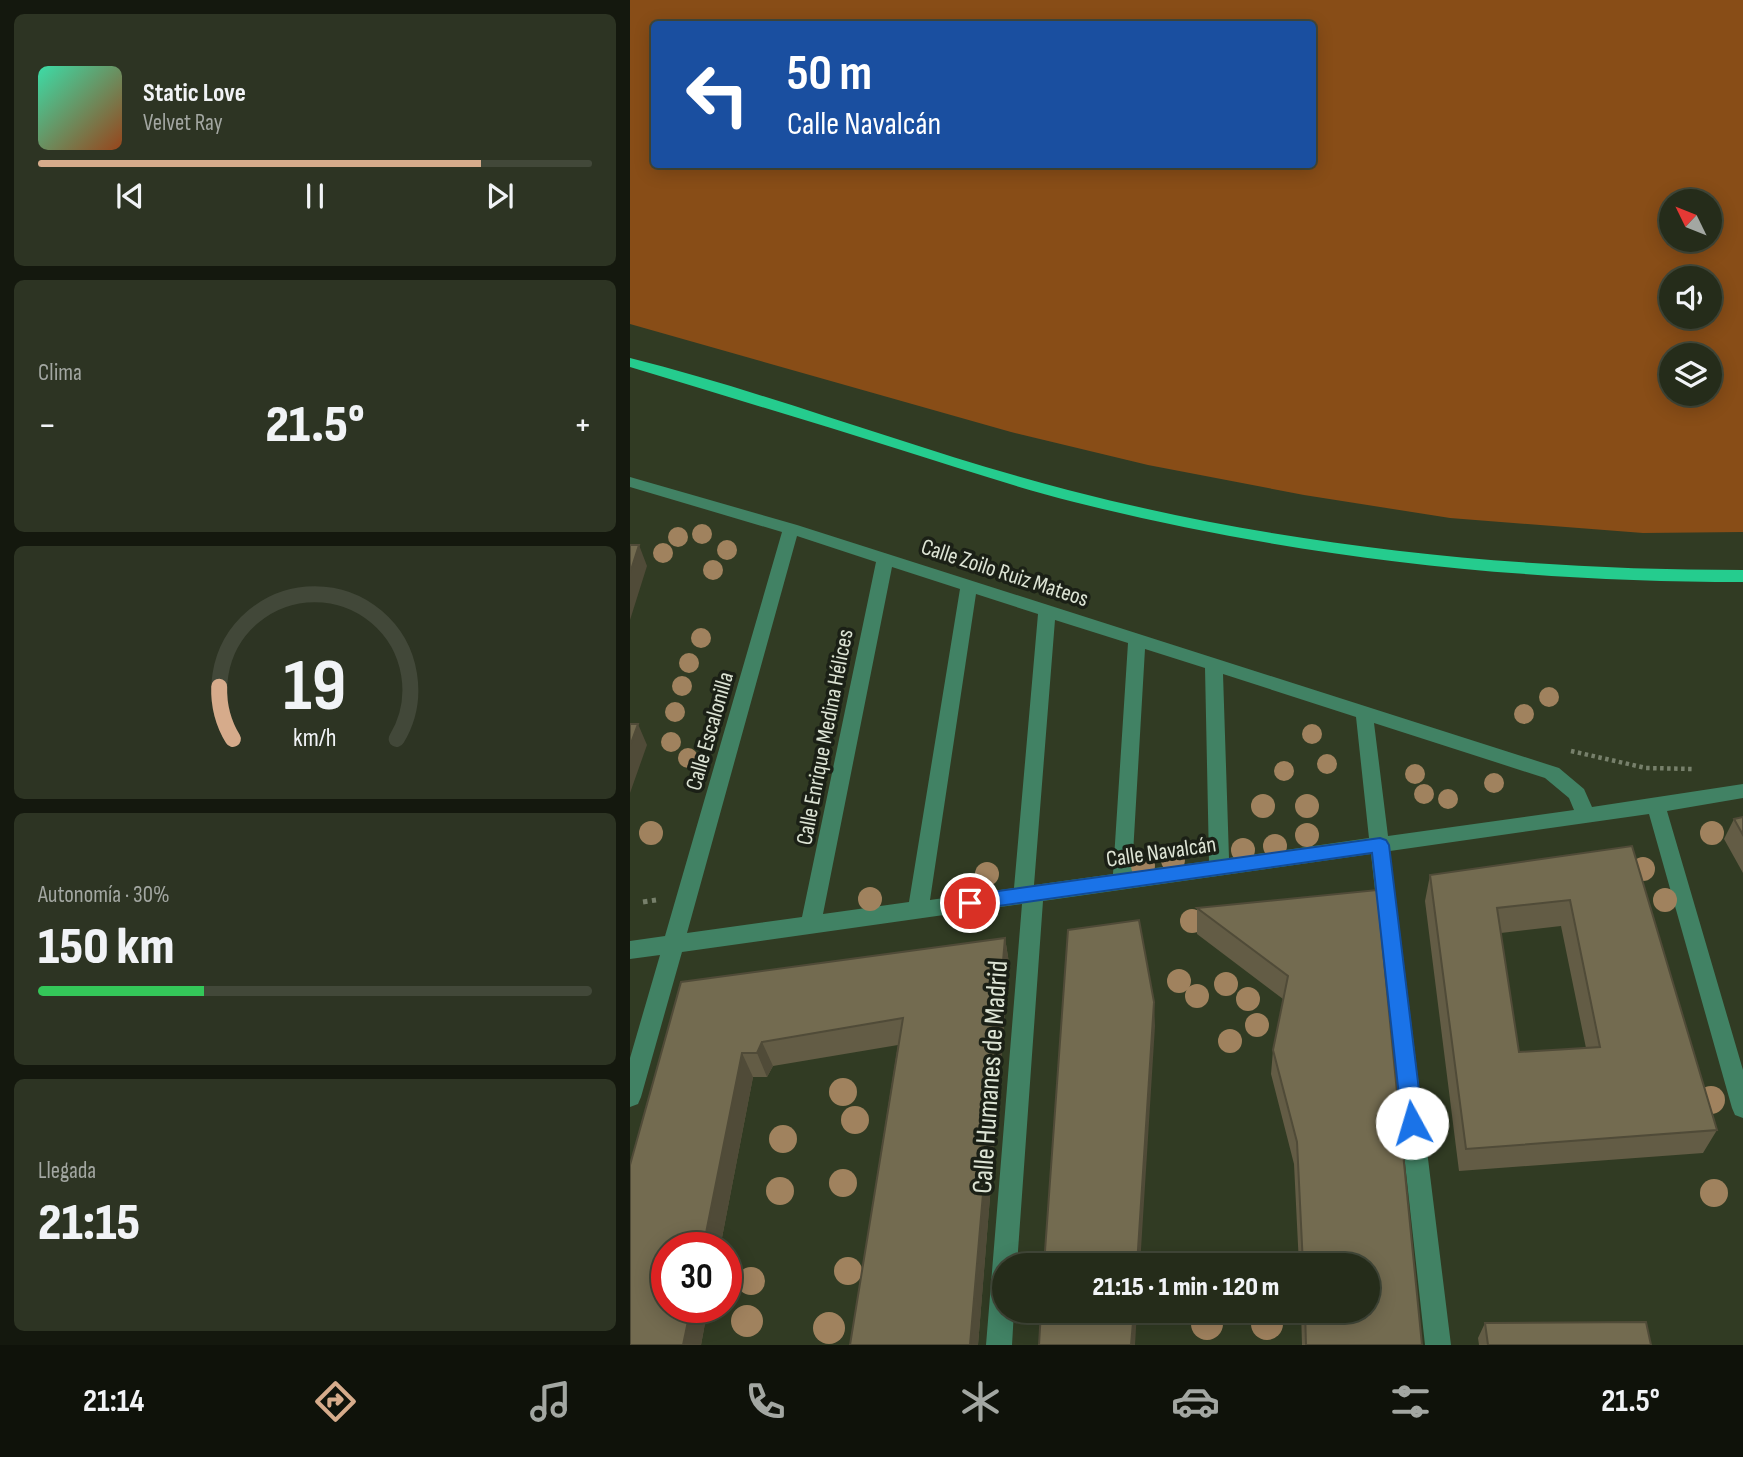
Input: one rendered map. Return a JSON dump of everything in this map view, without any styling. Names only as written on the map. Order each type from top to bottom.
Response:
[{"type":"main road","points":[[630,362],[1005,477],[1095,502],[1213,527],[1317,546],[1431,561],[1660,578],[1743,576]]},
{"type":"street","name":"Calle Zoilo Ruiz Mateos","points":[[630,482],[884,559],[1552,773],[1577,794],[1586,816]]},
{"type":"street","name":"Calle Escalonilla","points":[[630,1097],[791,530]]},
{"type":"street","name":"Calle Enrique Medina Hélices","points":[[811,925],[884,559]]},
{"type":"street","points":[[918,910],[969,586]]},
{"type":"street","name":"Calle Humanes de Madrid","points":[[1006,1253],[1047,611]]},
{"type":"street","points":[[1122,881],[1137,639]]},
{"type":"street","points":[[1213,664],[1219,868]]},
{"type":"street","points":[[1364,712],[1438,1345]]},
{"type":"street","points":[[1743,790],[1656,806],[1743,1108]]},
{"type":"street","name":"Calle Navalcán","points":[[630,950],[1656,806]]},
{"type":"street","name":"Calle Humanes de Madrid","points":[[999,1345],[1001,1323]]},
{"type":"shaded area","points":[[630,0],[1743,0],[1743,532],[1643,533],[1450,518],[1304,495],[1148,465],[1011,432],[630,324]]},
{"type":"building","points":[[630,545],[639,545],[630,573]]},
{"type":"building","points":[[630,724],[638,724],[630,746]]},
{"type":"building","points":[[1743,817],[1743,835],[1734,819]]},
{"type":"building","points":[[1632,846],[1717,1130],[1466,1149],[1430,875]],"holes":[[[1570,900],[1600,1047],[1519,1052],[1497,908]]]},
{"type":"building","points":[[1377,890],[1422,1345],[1306,1345],[1305,1323],[1380,1323],[1380,1253],[1302,1253],[1297,1142],[1273,1050],[1288,976],[1197,908]]},
{"type":"building","points":[[1139,920],[1154,1002],[1138,1253],[1045,1253],[1068,930]]},
{"type":"building","points":[[1005,938],[970,1345],[850,1345],[903,1018],[762,1042],[757,1053],[742,1053],[706,1232],[651,1232],[651,1323],[688,1323],[683,1345],[630,1345],[630,1165],[681,982]]},
{"type":"building","points":[[1646,1322],[1651,1345],[1488,1345],[1485,1323]]},
{"type":"building","points":[[1040,1323],[1133,1323],[1131,1345],[1039,1345]]},
{"type":"route","points":[[970,903],[1380,845],[1412,1123]]}]
